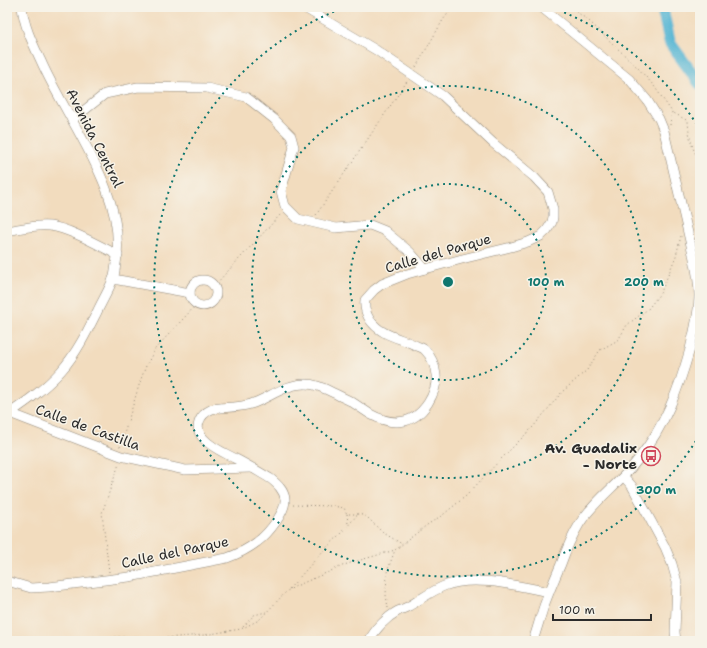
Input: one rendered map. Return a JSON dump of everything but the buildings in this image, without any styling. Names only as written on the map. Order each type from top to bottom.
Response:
[{"type":"street","name":"Avenida Central","points":[[8,414],[35,395],[61,371],[90,326],[113,278],[118,255],[116,225],[107,189],[90,154],[48,77],[28,33],[22,7]]},
{"type":"street","name":"Calle del Parque","points":[[7,582],[31,588],[129,577],[227,558],[239,553],[258,541],[282,513],[285,504],[284,494],[277,484],[271,479],[217,449],[202,438],[199,432],[198,424],[199,420],[206,412],[217,408],[260,401],[288,387],[303,384],[316,385],[324,388],[352,402],[371,414],[389,422],[399,423],[412,419],[421,412],[431,398],[435,388],[436,377],[433,363],[424,349],[387,334],[373,324],[365,310],[365,300],[382,284],[407,274],[528,242],[544,235],[550,227],[553,217],[553,209],[548,192],[534,177],[493,143],[443,96],[376,50],[304,7]]},
{"type":"street","points":[[533,641],[549,592],[571,539],[580,523],[590,510],[639,459],[656,434],[672,403],[683,374],[693,337],[698,310],[698,279],[693,254],[664,131],[659,119],[647,100],[628,79],[541,7]]},
{"type":"street","points":[[72,120],[105,94],[138,87],[207,88],[246,96],[274,119],[291,136],[294,147],[282,191],[285,206],[298,219],[336,228],[370,225],[385,232],[410,252],[425,269]]},
{"type":"street","points":[[7,231],[41,225],[60,228],[72,232],[118,255]]},
{"type":"street","points":[[113,278],[190,292]]},
{"type":"street","points":[[201,279],[208,280],[216,289],[216,296],[213,302],[208,305],[201,306],[195,304],[191,299],[190,292],[191,286],[195,282],[201,279]]},
{"type":"street","name":"Calle de Castilla","points":[[8,414],[120,456],[185,470],[252,468]]},
{"type":"street","points":[[624,476],[632,486],[672,564],[677,582],[676,641]]},
{"type":"street","points":[[369,641],[389,617],[444,586],[470,581],[503,584],[549,592]]},
{"type":"path","points":[[311,222],[412,74],[443,20],[453,7]]},
{"type":"path","points":[[570,7],[589,21],[638,68],[654,86],[672,112],[688,121],[689,136],[695,154],[700,163]]},
{"type":"path","points":[[670,128],[672,112]]},
{"type":"path","points":[[214,286],[287,207]]},
{"type":"path","points":[[287,591],[347,564],[395,550],[466,496],[533,427],[562,392],[587,370],[600,350],[618,340],[627,325],[648,309],[661,292],[676,256],[681,236]]},
{"type":"path","points":[[110,579],[102,513],[120,456],[141,379],[155,349],[197,304]]},
{"type":"path","points":[[285,504],[333,506],[344,508],[347,514],[348,525]]},
{"type":"path","points":[[347,514],[366,516],[382,532],[402,545]]},
{"type":"path","points":[[92,641],[117,637],[164,638],[204,635],[241,628],[259,620],[324,550],[341,534],[358,514]]},
{"type":"path","points":[[389,617],[386,595],[387,572],[395,550]]},
{"type":"path","points":[[241,628],[254,615],[268,612]]},
{"type":"waterway","points":[[662,7],[670,43],[700,84]]},
{"type":"place","name":"Av. Guadalix - Norte","points":[[651,456]]}]
